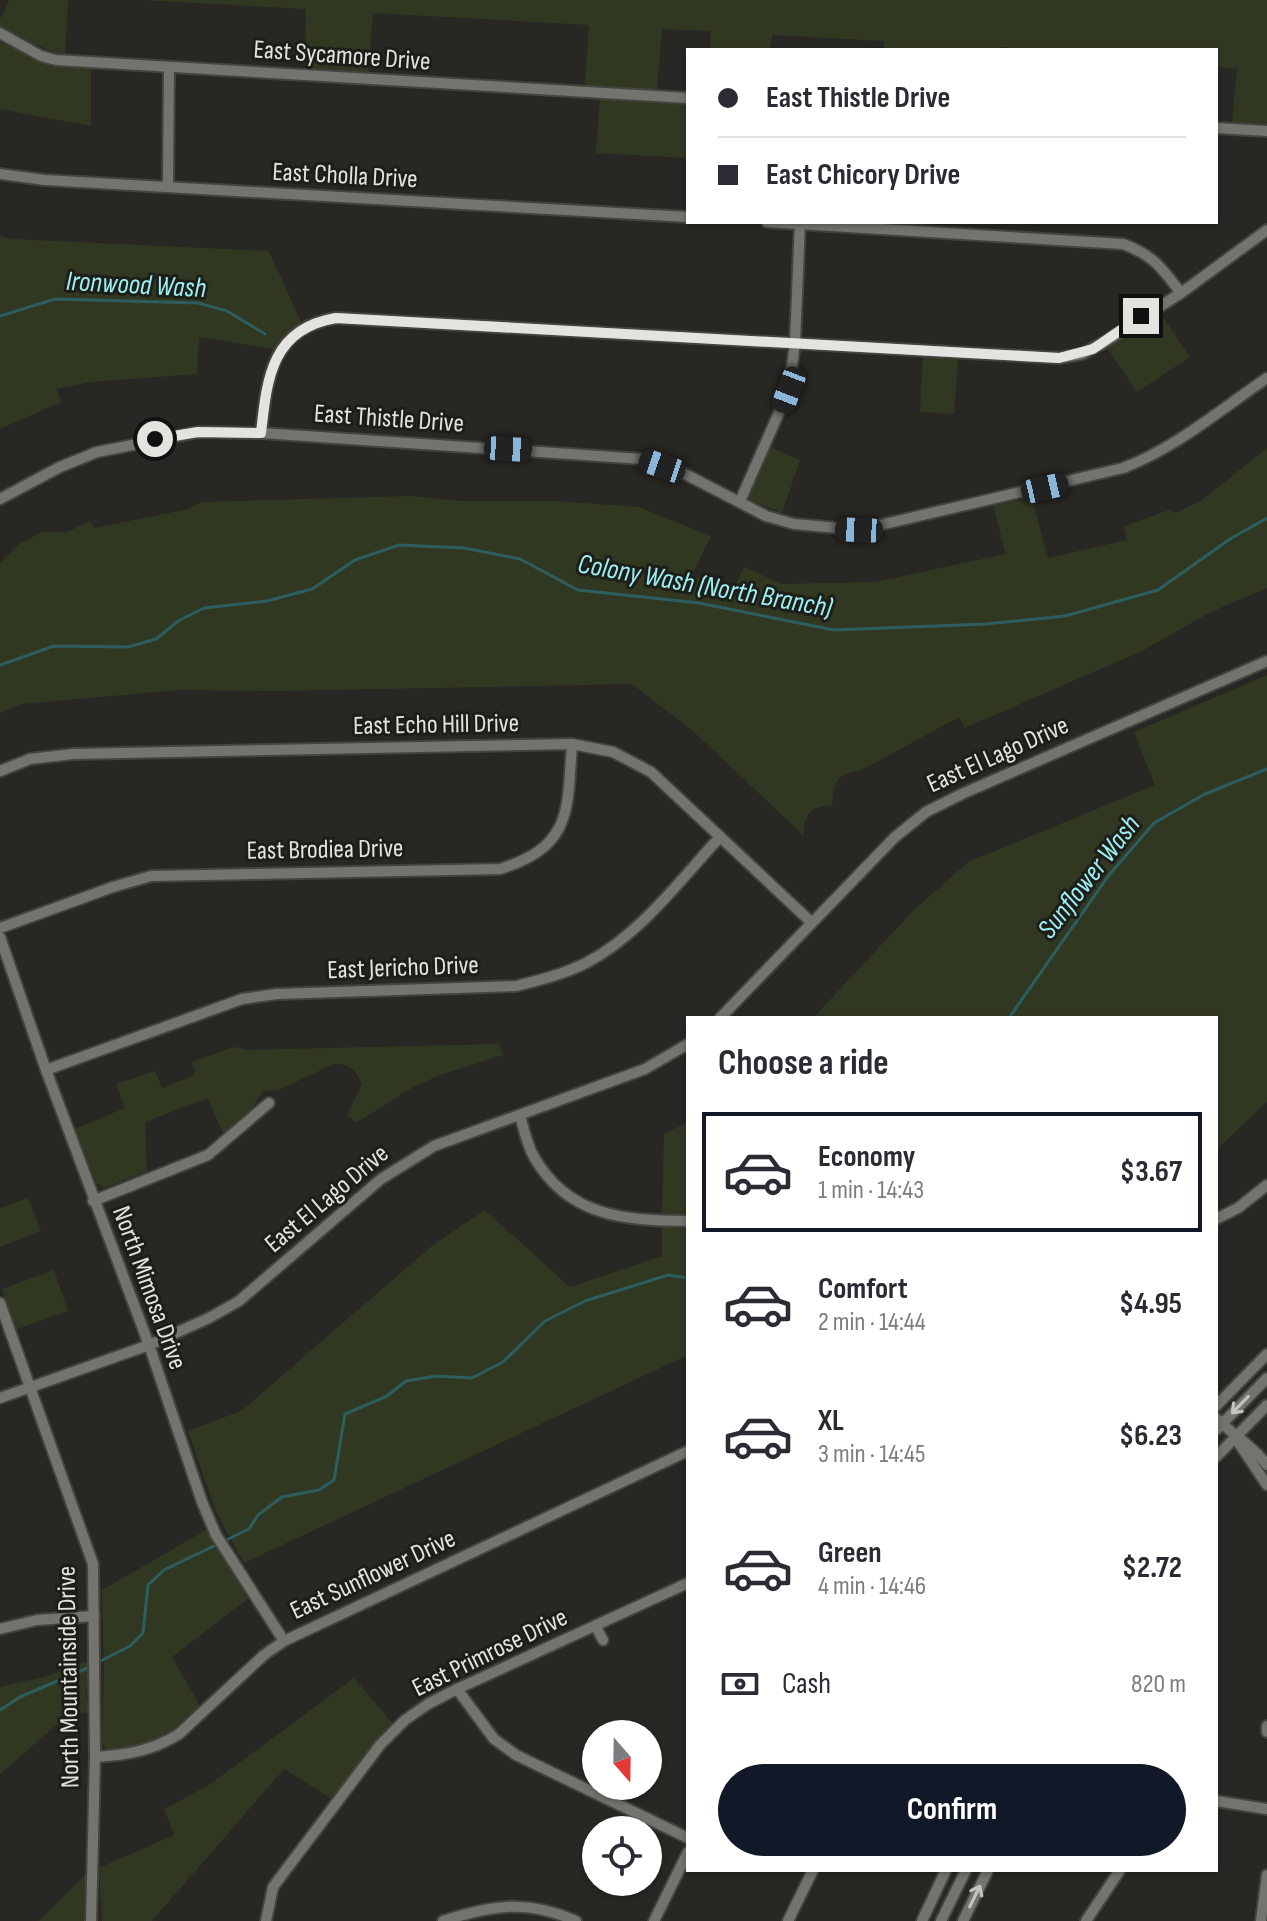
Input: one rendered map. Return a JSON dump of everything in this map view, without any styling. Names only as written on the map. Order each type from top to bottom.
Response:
[{"type":"street","name":"East Sycamore Drive","points":[[0,33],[41,56],[56,60],[686,98]]},
{"type":"street","points":[[168,187],[169,67]]},
{"type":"street","points":[[1218,128],[1267,131]]},
{"type":"street","name":"East Cholla Drive","points":[[0,174],[45,180],[686,217]]},
{"type":"street","points":[[740,501],[789,390],[795,343],[800,224]]},
{"type":"street","points":[[815,224],[1123,244],[1147,253],[1181,293]]},
{"type":"street","points":[[261,433],[267,382],[278,354],[306,327],[321,320],[336,318],[1070,357],[1103,343],[1181,293],[1267,230]]},
{"type":"street","name":"East Thistle Drive","points":[[0,499],[60,467],[97,452],[198,432],[261,433],[642,459],[683,473],[766,516],[794,524],[859,530],[1058,485],[1144,460],[1267,378]]},
{"type":"street","name":"East El Lago Drive","points":[[722,1016],[913,821],[941,803],[1267,661]]},
{"type":"street","name":"East Echo Hill Drive","points":[[0,771],[30,759],[73,754],[572,744],[613,752],[651,772],[811,922]]},
{"type":"street","name":"East Brodiea Drive","points":[[0,928],[151,876],[500,869],[528,860],[551,841],[562,822],[567,804],[572,744]]},
{"type":"street","name":"East Jericho Drive","points":[[46,1070],[242,999],[277,994],[516,986],[551,977],[586,963],[622,939],[720,837]]},
{"type":"street","name":"North Mimosa Drive","points":[[0,937],[216,1535],[284,1641]]},
{"type":"street","name":"East El Lago Drive","points":[[0,1398],[149,1345],[239,1301],[381,1179],[434,1146],[645,1069],[686,1045]]},
{"type":"street","points":[[93,1201],[208,1155],[269,1103]]},
{"type":"street","points":[[520,1116],[533,1156],[556,1187],[567,1195],[590,1209],[632,1220],[686,1221]]},
{"type":"street","points":[[1218,1218],[1248,1201],[1267,1185]]},
{"type":"street","name":"North Mountainside Drive","points":[[0,1303],[91,1558],[95,1757],[91,1921]]},
{"type":"street","points":[[1218,1404],[1267,1354]]},
{"type":"street","points":[[1267,1378],[1218,1424],[1252,1447],[1267,1465]]},
{"type":"street","points":[[1218,1455],[1267,1405]]},
{"type":"street","points":[[1235,1437],[1267,1485]]},
{"type":"street","name":"East Sunflower Drive","points":[[95,1757],[126,1755],[166,1743],[264,1655],[284,1641],[686,1452]]},
{"type":"street","name":"East Primrose Drive","points":[[266,1921],[273,1887],[380,1745],[405,1720],[457,1689],[686,1584]]},
{"type":"street","points":[[0,1629],[37,1620],[94,1616]]},
{"type":"street","points":[[596,1627],[603,1640]]},
{"type":"street","points":[[457,1689],[494,1739],[516,1755],[686,1837]]},
{"type":"street","points":[[1218,1801],[1267,1809]]},
{"type":"street","points":[[654,1921],[686,1856]]},
{"type":"street","points":[[788,1921],[812,1872]]},
{"type":"street","points":[[922,1921],[945,1872]]},
{"type":"street","points":[[941,1921],[965,1872]]},
{"type":"street","points":[[963,1921],[987,1872]]},
{"type":"street","points":[[1086,1921],[1119,1872]]},
{"type":"street","points":[[1261,1921],[1267,1875]]},
{"type":"street","points":[[443,1921],[491,1908],[515,1906],[538,1907],[576,1921]]},
{"type":"green space","points":[[9,0],[68,0],[65,56],[26,41],[0,26]]},
{"type":"green space","points":[[141,0],[1267,0],[1267,124],[1232,123],[1237,69],[1218,66],[1218,48],[884,48],[884,41],[772,35],[770,48],[710,48],[711,31],[662,29],[657,90],[585,86],[589,25],[373,13],[368,74],[305,70],[306,9]]},
{"type":"green space","points":[[0,42],[51,66],[91,69],[91,126],[0,109]]},
{"type":"green space","points":[[600,99],[686,103],[686,158],[596,153]]},
{"type":"green space","points":[[0,236],[269,251],[302,324],[273,349],[199,337],[197,374],[91,382],[57,389],[61,402],[0,429]]},
{"type":"green space","points":[[1159,311],[1190,357],[1137,392],[1106,346]]},
{"type":"green space","points":[[923,357],[958,359],[954,414],[920,412]]},
{"type":"green space","points":[[768,446],[800,460],[782,513],[747,496]]},
{"type":"green space","points":[[1267,448],[1267,588],[1211,612],[1142,651],[965,728],[959,717],[862,770],[847,774],[838,780],[832,806],[814,809],[807,817],[804,836],[693,731],[632,684],[179,690],[22,704],[0,713],[0,563],[18,545],[41,532],[67,532],[90,521],[94,528],[188,509],[203,502],[412,496],[462,501],[554,501],[639,507],[711,536],[692,575],[734,589],[744,567],[782,584],[875,582],[1006,554],[993,506],[1032,498],[1048,558],[1127,540],[1124,526],[1169,510],[1175,513],[1202,500]]},
{"type":"green space","points":[[1267,675],[1267,1101],[1218,1149],[1218,1016],[815,1016],[914,910],[968,862],[1155,785],[1134,732]]},
{"type":"green space","points":[[499,1044],[503,1055],[413,1087],[356,1123],[347,1115],[362,1085],[352,1069],[340,1064],[276,1091],[265,1091],[249,1113],[224,1136],[208,1098],[145,1122],[147,1171],[104,1188],[96,1183],[75,1129],[125,1108],[116,1084],[155,1071],[162,1088],[193,1076],[192,1062],[234,1047],[247,1050]]},
{"type":"green space","points":[[686,1123],[686,1214],[662,1214],[664,1134]]},
{"type":"green space","points":[[28,1198],[41,1231],[0,1247],[0,1208]]},
{"type":"green space","points":[[485,1210],[570,1287],[662,1256],[662,1227],[686,1227],[686,1356],[244,1563],[216,1512],[188,1431],[241,1411],[433,1245]]},
{"type":"green space","points":[[54,1270],[68,1311],[17,1329],[2,1289]]},
{"type":"green space","points":[[208,1529],[250,1597],[172,1657],[200,1706],[180,1724],[148,1744],[108,1751],[102,1744],[102,1590]]},
{"type":"green space","points":[[88,1661],[86,1698],[90,1712],[68,1715],[0,1774],[0,1687],[47,1676]]},
{"type":"green space","points":[[354,1678],[393,1724],[332,1799],[284,1769],[152,1921],[102,1921],[99,1868],[174,1835],[164,1809],[209,1785]]},
{"type":"green space","points":[[85,1875],[84,1921],[39,1921]]},
{"type":"waterway","name":"Ironwood Wash","points":[[0,316],[55,299],[198,303],[227,311],[265,334]]},
{"type":"waterway","name":"Colony Wash (North Branch)","points":[[0,665],[54,646],[128,647],[156,639],[178,621],[204,608],[267,601],[312,589],[355,560],[399,545],[464,548],[520,559],[578,590],[699,603],[834,630],[986,624],[1065,616],[1158,590],[1230,539],[1267,518]]},
{"type":"waterway","name":"Sunflower Wash","points":[[1010,1016],[1109,875],[1154,823],[1205,794],[1267,769]]},
{"type":"waterway","name":"Sunflower Wash","points":[[97,1663],[130,1646],[143,1633],[148,1585],[164,1570],[249,1529],[258,1515],[282,1497],[319,1490],[334,1480],[345,1414],[387,1396],[406,1381],[436,1376],[472,1378],[503,1362],[545,1321],[585,1301],[668,1275],[686,1278]]},
{"type":"waterway","name":"Sunflower Wash","points":[[0,1710],[20,1697],[90,1667]]},
{"type":"route","points":[[155,439],[198,432],[261,433],[267,382],[278,354],[306,327],[336,318],[1059,358],[1093,349],[1141,316]]}]
